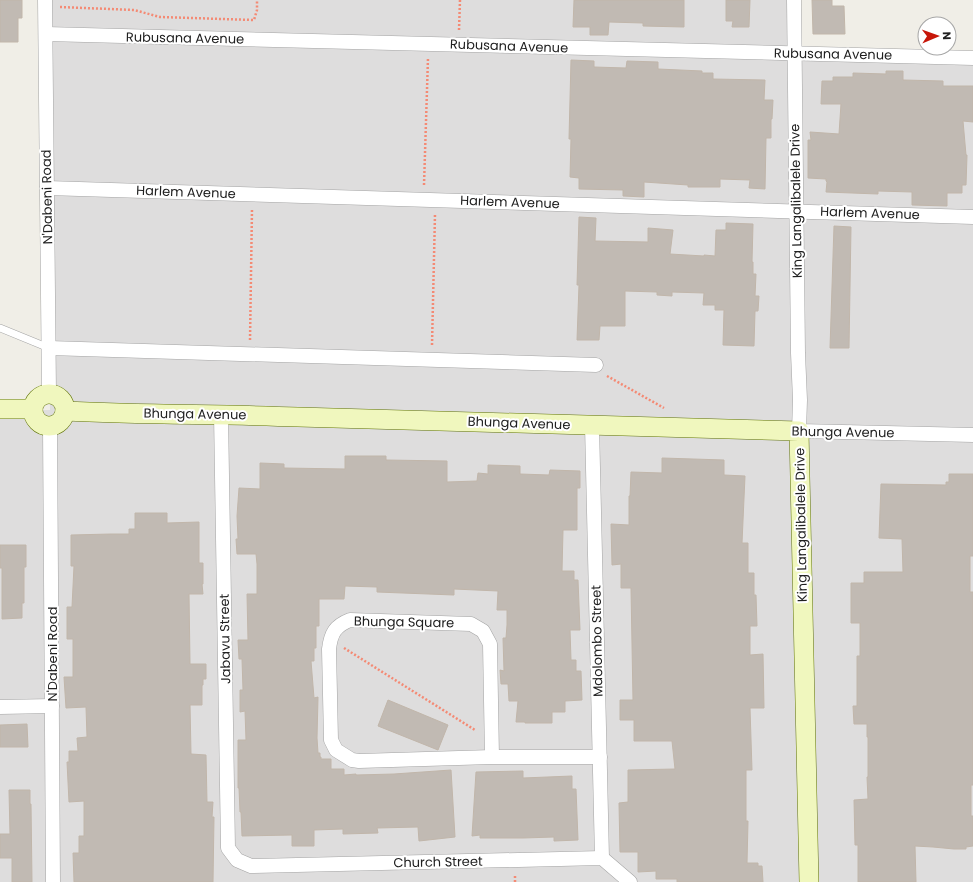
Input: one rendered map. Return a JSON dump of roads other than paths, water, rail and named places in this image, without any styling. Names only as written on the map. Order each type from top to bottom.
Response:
[{"type":"street","name":"King Langalibalele Drive","points":[[794,0],[798,353],[800,400],[799,431],[809,882]]},
{"type":"street","name":"N'Dabeni Road","points":[[45,3],[49,393]]},
{"type":"street","name":"Rubusana Avenue","points":[[46,34],[973,58]]},
{"type":"street","name":"Harlem Avenue","points":[[47,188],[973,217]]},
{"type":"street","points":[[48,348],[596,365]]},
{"type":"street","points":[[49,393],[61,398],[65,411],[64,417],[60,422],[56,425],[50,426],[43,425],[38,421],[34,416],[33,409],[34,403],[38,398],[43,394],[49,393]]},
{"type":"street","points":[[0,409],[33,409]]},
{"type":"street","name":"Bhunga Avenue","points":[[65,411],[973,435]]},
{"type":"street","name":"Jabavu Street","points":[[221,414],[228,848],[237,860]]},
{"type":"street","name":"Mdolombo Street","points":[[592,424],[602,858]]},
{"type":"street","name":"N'Dabeni Road","points":[[50,426],[53,882]]},
{"type":"street","name":"Bhunga Square","points":[[350,620],[471,624],[484,631],[490,644],[492,757],[360,761],[352,760],[336,750],[331,740],[329,649],[330,639],[334,630],[342,623],[350,620]]},
{"type":"street","points":[[0,706],[52,706]]},
{"type":"street","points":[[492,757],[600,757]]},
{"type":"street","points":[[602,858],[630,882]]},
{"type":"street","name":"Church Street","points":[[237,860],[251,866],[602,858]]},
{"type":"lane","points":[[0,328],[48,348]]}]
